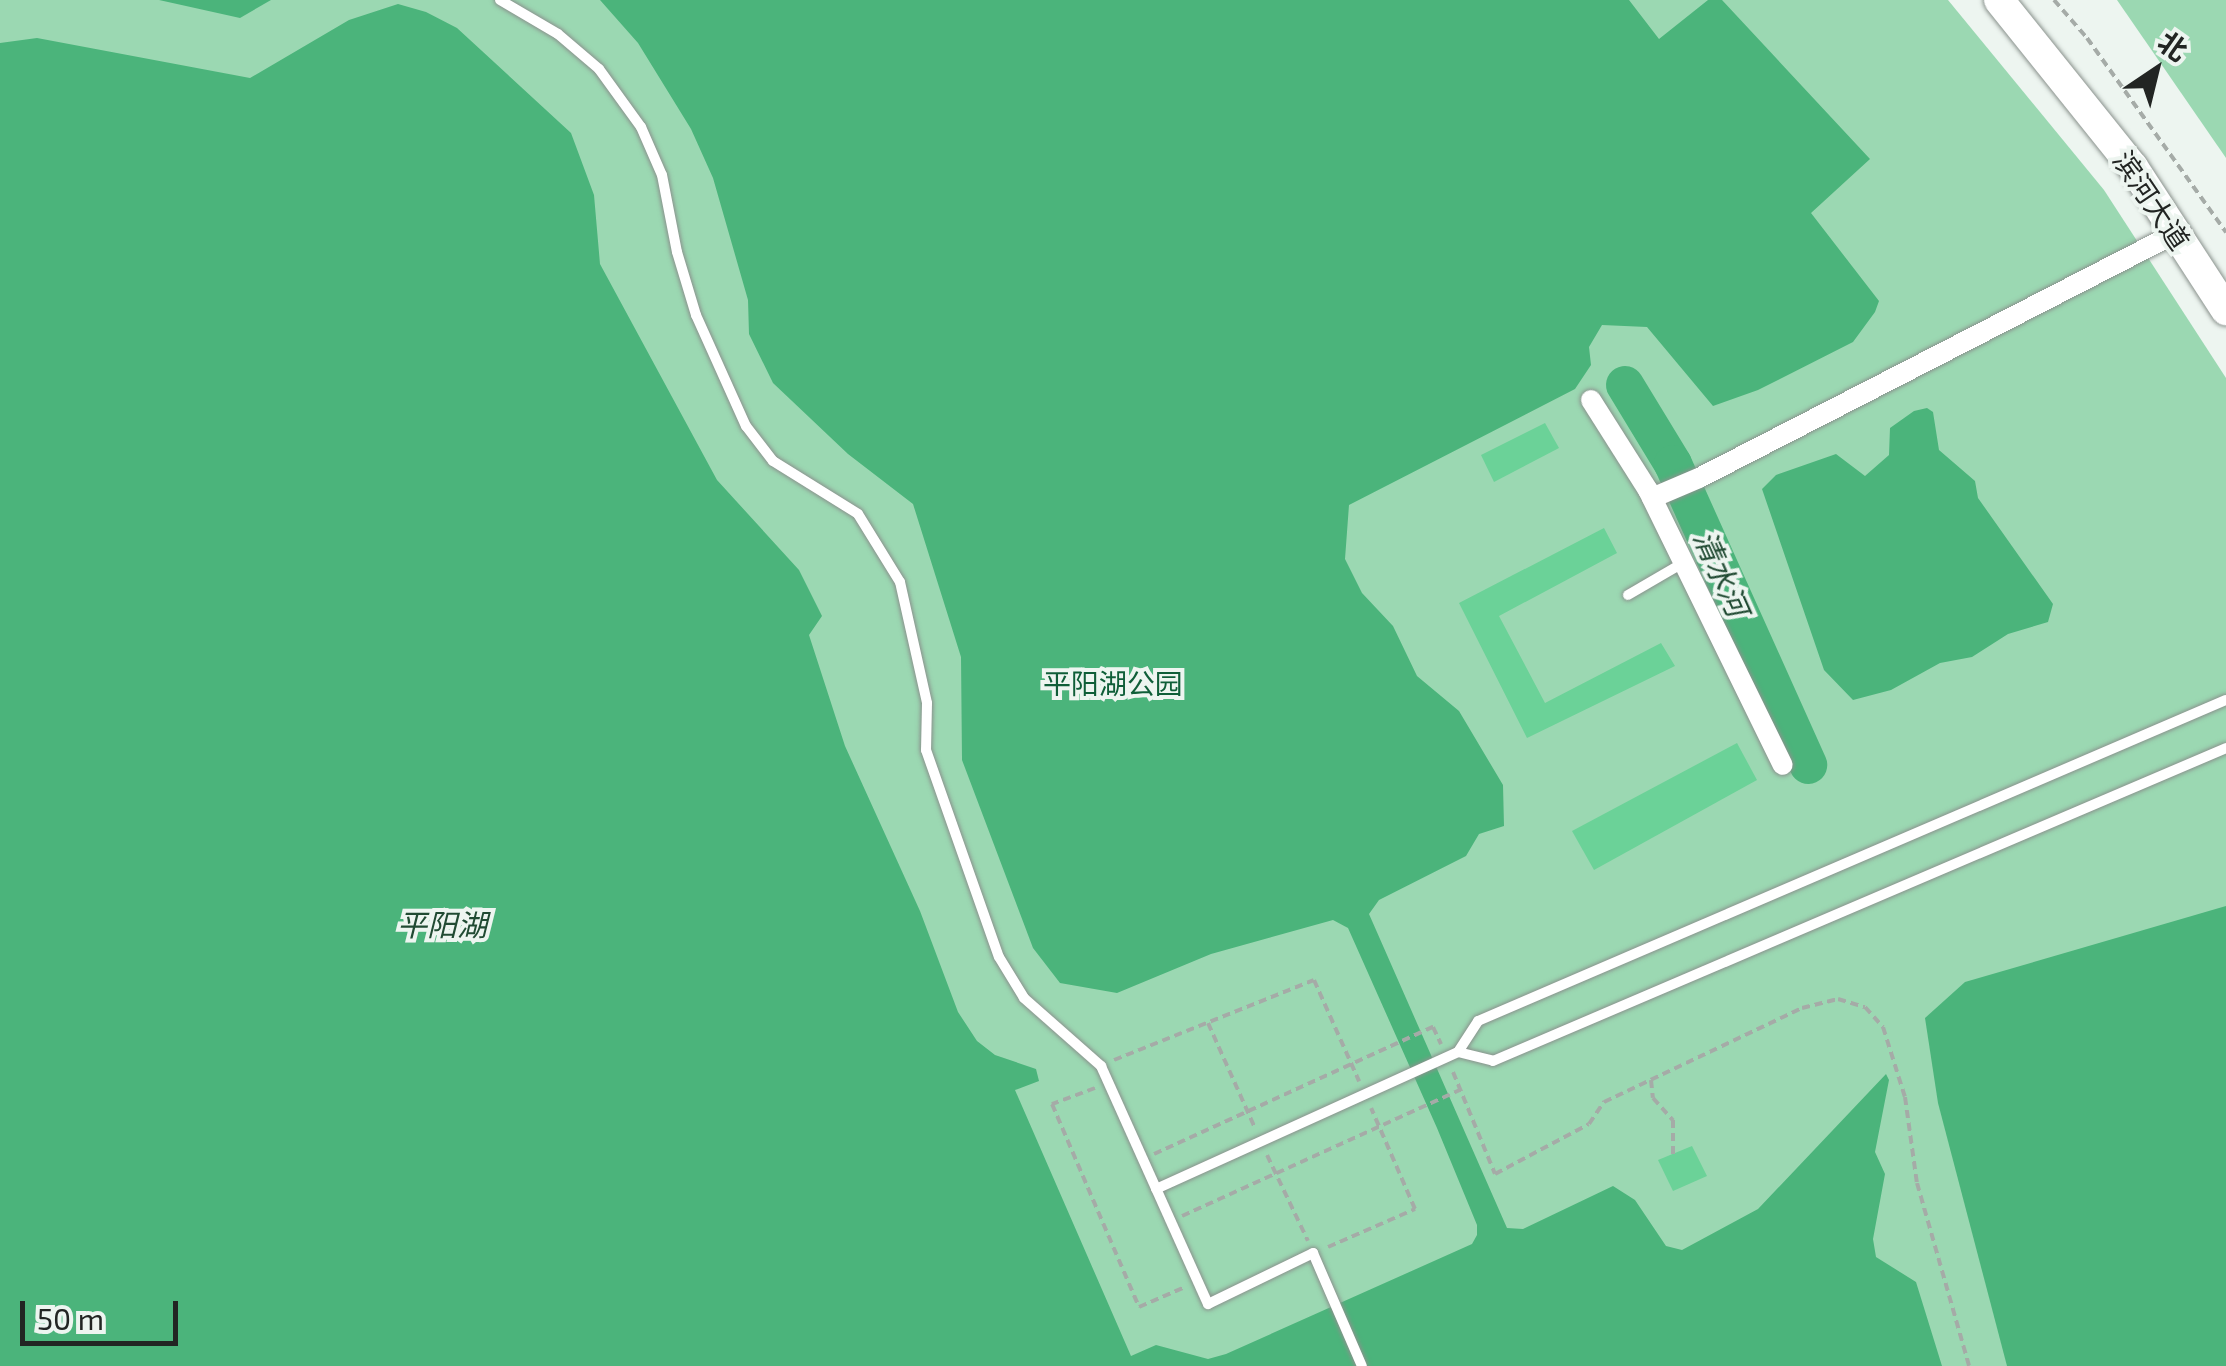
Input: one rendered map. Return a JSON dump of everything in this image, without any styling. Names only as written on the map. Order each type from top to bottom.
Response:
[{"type":"main road","name":"滨河大道","points":[[1999,0],[2133,167],[2226,310]]},
{"type":"street","points":[[1652,498],[1699,478],[2176,234]]},
{"type":"street","points":[[1591,400],[1652,498],[1784,766]]},
{"type":"lane","points":[[500,0],[558,34],[600,69],[642,127],[662,175],[677,252],[696,315],[746,426],[773,461],[858,514],[900,582],[928,703],[926,750],[999,957],[1024,998],[1102,1066],[1208,1304],[1313,1254],[1362,1366]]},
{"type":"lane","points":[[1628,595],[1684,563]]},
{"type":"lane","points":[[1156,1189],[1452,1054],[1478,1021],[2226,700]]},
{"type":"lane","points":[[1452,1054],[1492,1061],[2226,748]]},
{"type":"path","points":[[2054,0],[2087,38],[2226,232]]},
{"type":"path","points":[[1102,1066],[1314,980],[1415,1209],[1313,1254]]},
{"type":"path","points":[[1143,1159],[1433,1027],[1452,1054],[1460,1090],[1495,1174],[1589,1124],[1604,1102],[1802,1008],[1838,999],[1865,1007],[1883,1027],[1905,1097],[1917,1183],[1969,1366]]},
{"type":"path","points":[[1651,1080],[1653,1098],[1673,1120],[1673,1154]]},
{"type":"path","points":[[1109,1083],[1052,1104],[1139,1307],[1198,1281]]},
{"type":"path","points":[[1171,1221],[1460,1090]]},
{"type":"green space","name":"平阳湖","points":[[0,0],[1948,0],[2104,190],[2226,378],[2226,1366],[0,1366]]},
{"type":"green space","points":[[2117,0],[2226,0],[2226,158]]},
{"type":"water","points":[[159,0],[271,0],[240,18]]},
{"type":"water","name":"平阳湖","points":[[600,0],[1629,0],[1659,39],[1708,0],[1722,0],[1870,159],[1811,213],[1879,301],[1875,312],[1853,342],[1758,390],[1713,406],[1647,327],[1602,325],[1589,347],[1591,365],[1575,389],[1349,505],[1345,559],[1362,593],[1393,626],[1417,676],[1459,711],[1503,785],[1504,826],[1479,834],[1466,856],[1379,900],[1369,914],[1507,1228],[1523,1229],[1613,1186],[1635,1200],[1666,1246],[1682,1250],[1758,1209],[1886,1074],[1889,1080],[1875,1152],[1885,1174],[1873,1239],[1876,1257],[1916,1282],[1942,1366],[0,1366],[0,43],[37,38],[250,78],[349,20],[398,4],[426,12],[457,28],[571,133],[594,195],[600,264],[717,480],[799,570],[822,616],[809,635],[845,746],[920,911],[958,1012],[977,1041],[995,1055],[1036,1069],[1039,1081],[1015,1090],[1131,1356],[1156,1345],[1208,1359],[1226,1354],[1472,1244],[1477,1235],[1477,1225],[1437,1128],[1348,928],[1333,920],[1211,954],[1117,993],[1060,983],[1033,948],[962,760],[961,657],[913,504],[848,454],[773,383],[749,334],[748,300],[713,178],[691,129],[638,43]]},
{"type":"water","points":[[1927,408],[1933,412],[1939,450],[1975,481],[1978,498],[2053,604],[2048,622],[2008,634],[1972,657],[1940,663],[1891,690],[1853,700],[1824,670],[1762,489],[1776,475],[1836,454],[1865,476],[1889,455],[1890,428],[1914,411]]},
{"type":"water","points":[[2226,906],[2226,1366],[2007,1366],[1938,1103],[1925,1018],[1965,982]]},
{"type":"building","points":[[1545,423],[1559,448],[1494,482],[1481,455]]},
{"type":"building","points":[[1604,528],[1617,553],[1499,616],[1545,703],[1661,643],[1675,666],[1527,738],[1459,603]]},
{"type":"building","points":[[1737,743],[1757,780],[1594,870],[1572,831]]},
{"type":"building","points":[[1692,1146],[1707,1176],[1673,1191],[1658,1160]]},
{"type":"waterway","name":"清水河","points":[[1625,385],[1673,464],[1808,765]]},
{"type":"park label","name":"平阳湖公园","points":[[1113,683]]}]
